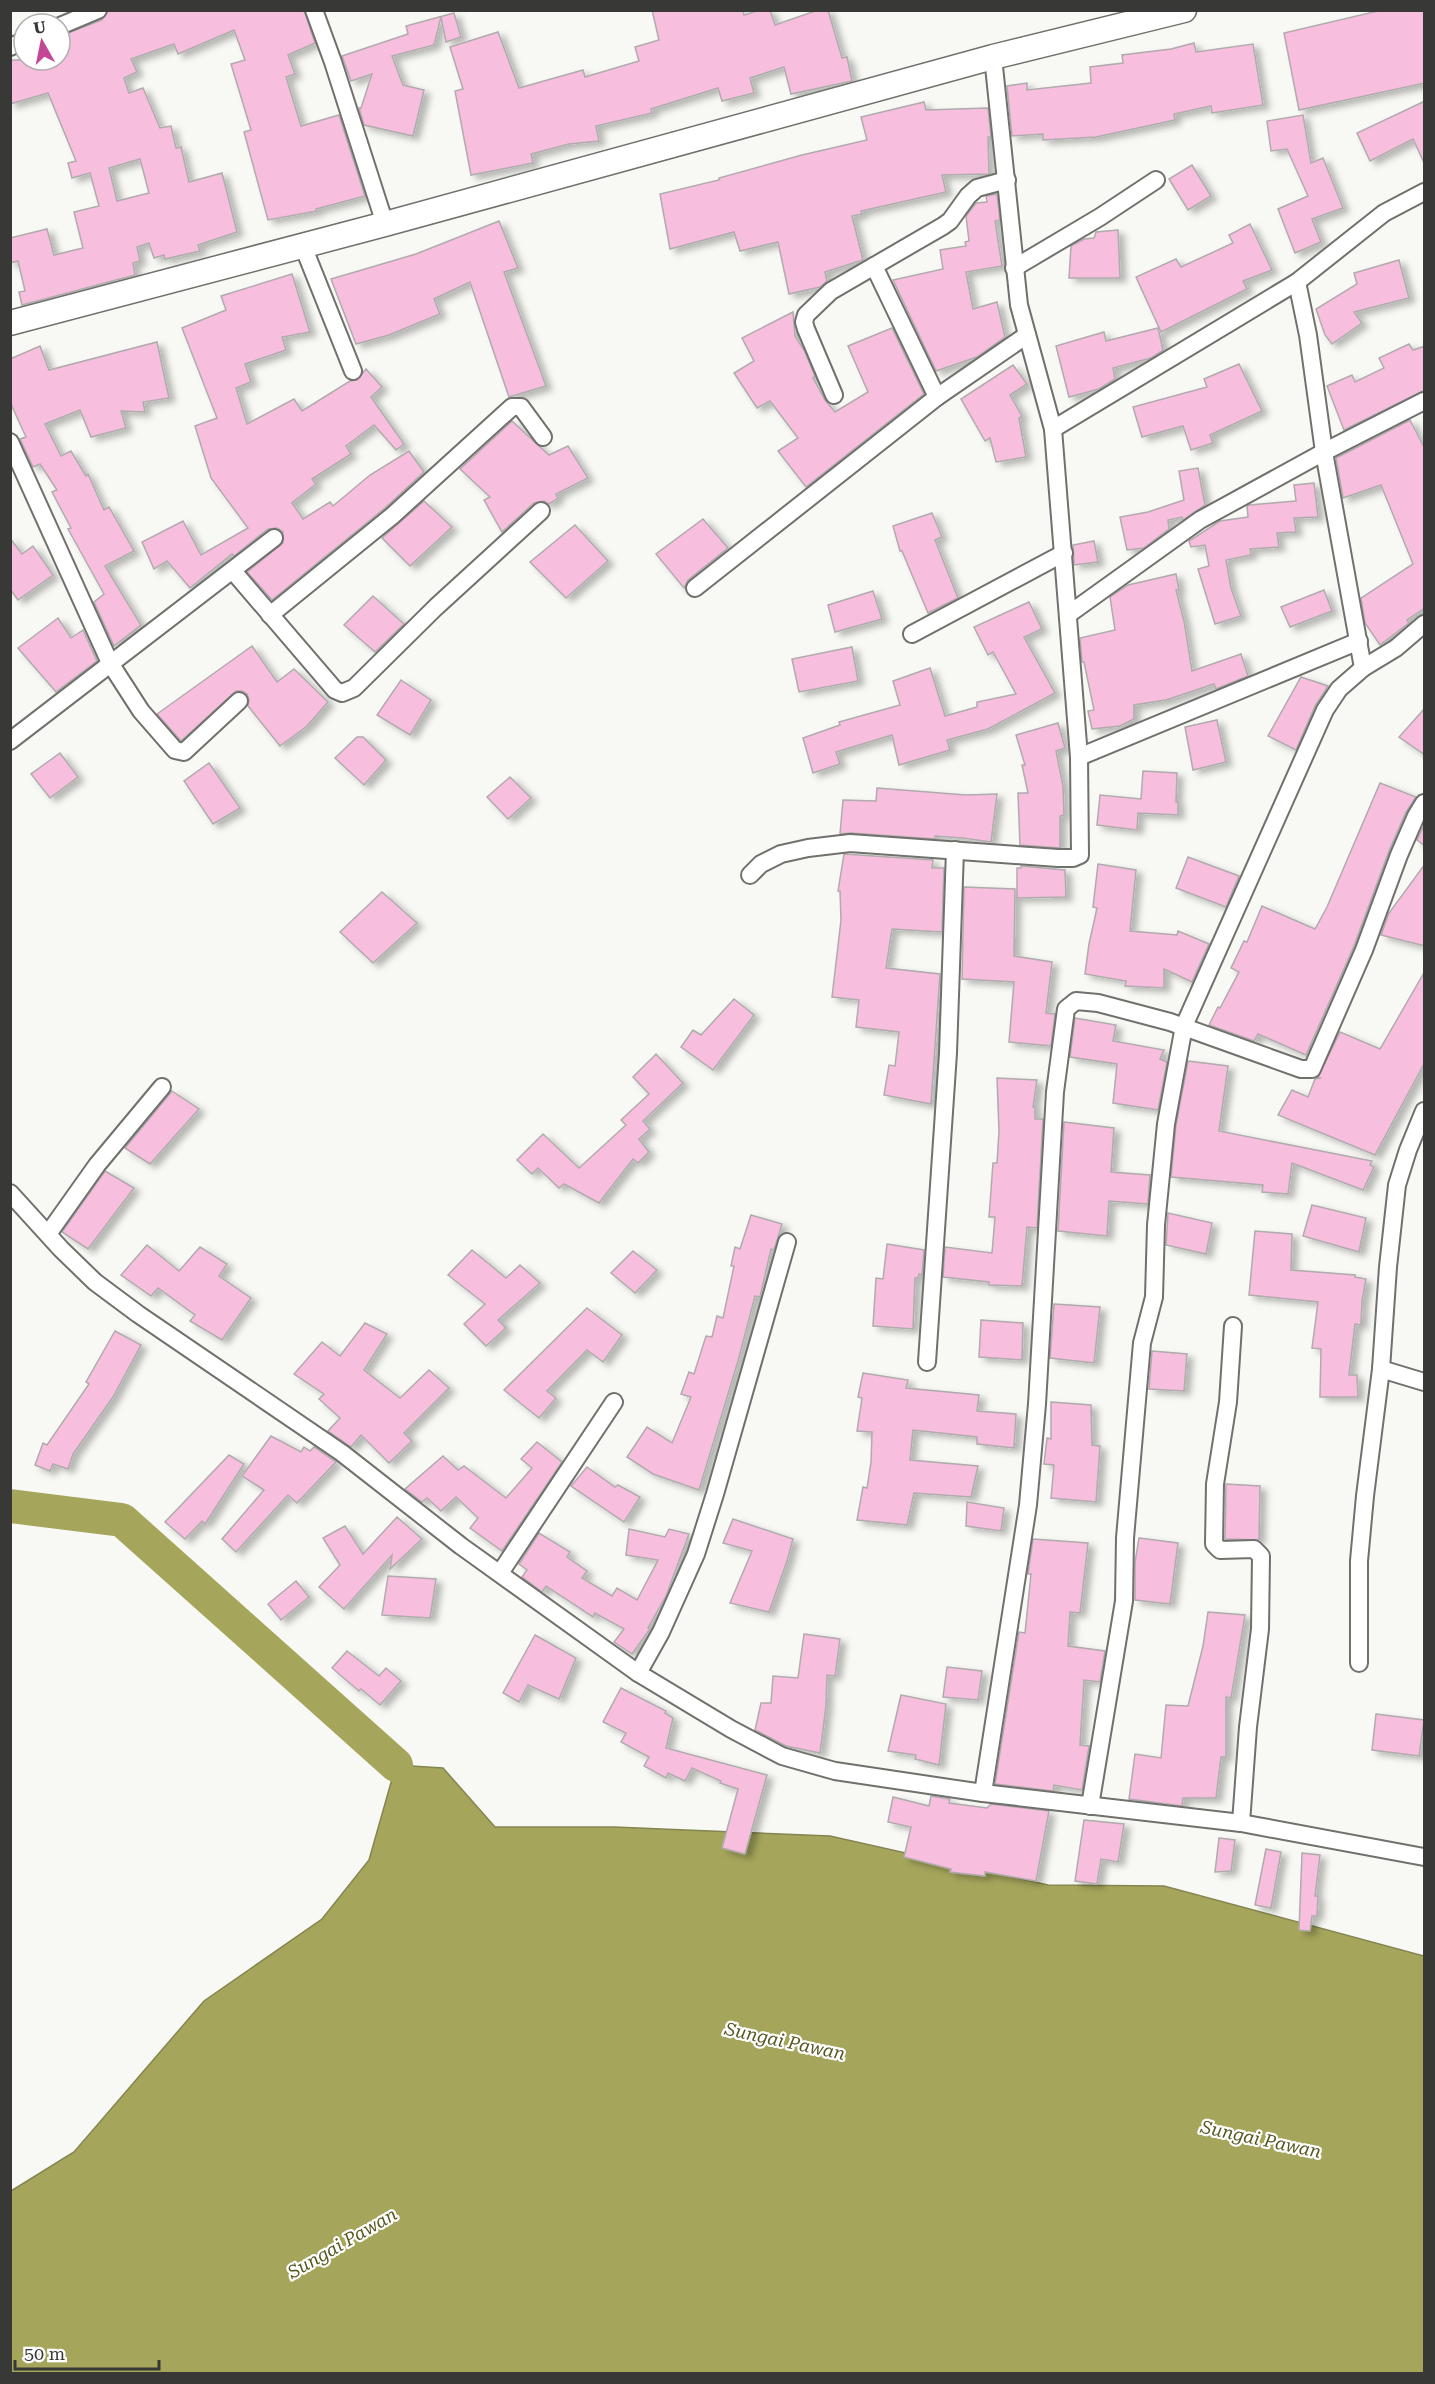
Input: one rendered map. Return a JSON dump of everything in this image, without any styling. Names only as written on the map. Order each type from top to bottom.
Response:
[{"type":"street","points":[[72,21],[98,10]]},
{"type":"street","points":[[314,10],[385,224]]},
{"type":"street","points":[[10,323],[385,224],[993,57],[1184,10]]},
{"type":"street","points":[[750,875],[761,864],[772,858],[808,848],[850,843],[1058,858],[1080,855],[1080,757],[1053,429],[1019,305],[993,57]]},
{"type":"street","points":[[834,395],[806,329],[804,322],[806,315],[831,291],[950,220],[977,188],[1007,180]]},
{"type":"street","points":[[1014,268],[1100,217],[1156,180]]},
{"type":"street","points":[[1053,429],[1297,282],[1384,213],[1425,192]]},
{"type":"street","points":[[303,246],[353,371]]},
{"type":"street","points":[[874,266],[937,397]]},
{"type":"street","points":[[1297,282],[1308,335],[1324,452],[1363,668]]},
{"type":"street","points":[[695,588],[937,397],[1027,335]]},
{"type":"street","points":[[1069,614],[1200,520],[1324,452],[1425,401]]},
{"type":"street","points":[[270,615],[392,516],[512,407],[521,407],[543,437]]},
{"type":"street","points":[[10,442],[14,463],[110,663],[141,711],[179,752],[189,749],[239,701]]},
{"type":"street","points":[[233,571],[335,690],[342,693],[354,688],[436,607],[541,511]]},
{"type":"street","points":[[10,741],[274,538]]},
{"type":"street","points":[[912,634],[1064,553]]},
{"type":"street","points":[[1090,1806],[1124,1601],[1125,1538],[1142,1343],[1154,1297],[1156,1226],[1166,1124],[1184,1026],[1325,710],[1339,689],[1363,668],[1396,648],[1425,624]]},
{"type":"street","points":[[1080,757],[1359,641]]},
{"type":"street","points":[[983,1793],[1028,1505],[1037,1404],[1050,1162],[1064,1013],[1068,1006],[1081,1001],[1184,1026],[1301,1069],[1307,1070],[1314,1067],[1364,950],[1399,855],[1416,816],[1425,803]]},
{"type":"street","points":[[927,1362],[948,1053],[955,850]]},
{"type":"street","points":[[48,1234],[97,1165],[162,1087]]},
{"type":"street","points":[[1359,1664],[1359,1561],[1381,1369],[1388,1267],[1397,1185],[1408,1150],[1425,1111]]},
{"type":"street","points":[[10,1193],[95,1282],[138,1314],[364,1470],[500,1573],[638,1673],[731,1729],[782,1756],[835,1770],[983,1793],[1241,1822],[1425,1857]]},
{"type":"street","points":[[638,1673],[661,1632],[696,1554],[716,1494],[787,1242]]},
{"type":"street","points":[[1233,1326],[1228,1402],[1215,1484],[1214,1544],[1220,1550],[1254,1549],[1261,1556],[1260,1629],[1248,1727],[1241,1822]]},
{"type":"street","points":[[1381,1369],[1425,1382]]},
{"type":"street","points":[[500,1573],[614,1402]]},
{"type":"water","name":"Sungai Pawan","points":[[396,1765],[443,1768],[495,1827],[614,1827],[830,1836],[1048,1885],[1164,1886],[1424,1956],[1424,2373],[11,2374],[11,2191],[74,2152],[204,2001],[322,1919],[369,1860]]},
{"type":"building","points":[[108,10],[304,10],[315,43],[288,55],[295,74],[286,77],[301,126],[339,115],[365,196],[316,209],[317,211],[268,220],[244,132],[251,130],[231,64],[245,60],[234,30],[178,54],[174,44],[131,59],[137,72],[124,78],[129,93],[143,88],[160,128],[171,126],[176,148],[181,147],[189,182],[222,173],[237,232],[198,245],[200,251],[165,259],[164,255],[154,258],[149,243],[137,247],[140,261],[133,263],[135,275],[22,305],[19,292],[25,291],[18,261],[10,263],[10,238],[47,229],[54,255],[83,248],[74,212],[99,206],[90,173],[72,178],[68,163],[76,161],[48,93],[10,104],[10,60],[12,60],[12,72],[72,72],[72,31],[102,20]],"holes":[[[140,159],[149,193],[117,201],[109,168]]]},
{"type":"building","points":[[652,10],[743,10],[744,15],[760,10],[770,10],[775,25],[818,10],[828,10],[842,58],[847,57],[852,81],[791,94],[784,67],[750,78],[754,93],[722,101],[718,88],[651,109],[652,113],[596,126],[599,141],[569,144],[531,154],[533,163],[471,175],[455,91],[463,89],[450,47],[498,32],[519,88],[583,70],[585,77],[639,61],[635,47],[659,40]]},
{"type":"building","points":[[1382,10],[1425,10],[1425,83],[1299,110],[1284,33]]},
{"type":"building","points":[[454,13],[461,37],[446,42],[441,17],[434,45],[392,56],[403,85],[424,90],[413,136],[364,125],[359,108],[361,108],[372,74],[351,81],[342,56],[408,34],[406,26]]},
{"type":"building","points":[[1194,43],[1196,52],[1253,44],[1263,105],[1212,113],[1211,106],[1174,114],[1175,120],[1096,137],[1043,140],[1043,134],[1012,136],[1007,86],[1027,83],[1027,90],[1091,83],[1090,67],[1123,63],[1122,55],[1171,49]]},
{"type":"building","points":[[1425,101],[1425,165],[1413,139],[1370,161],[1357,133]]},
{"type":"building","points":[[924,102],[926,110],[988,108],[991,137],[988,137],[989,174],[942,175],[946,192],[861,211],[862,214],[852,216],[863,260],[825,272],[827,281],[820,287],[789,294],[778,242],[740,251],[734,232],[670,249],[660,194],[719,180],[719,178],[802,155],[867,140],[861,117]]},
{"type":"building","points":[[1303,115],[1311,163],[1323,158],[1343,208],[1312,219],[1321,242],[1295,253],[1278,209],[1308,196],[1287,149],[1271,151],[1267,121]]},
{"type":"building","points":[[1192,165],[1211,196],[1188,210],[1169,179]]},
{"type":"building","points":[[997,194],[1000,220],[995,221],[1002,266],[966,272],[973,309],[997,302],[1005,337],[977,357],[936,371],[893,280],[943,269],[940,250],[966,246],[965,242],[969,241],[966,216],[976,203],[987,202],[986,196]]},
{"type":"building","points":[[499,221],[518,268],[504,272],[546,386],[509,397],[470,282],[434,299],[440,314],[389,335],[356,344],[331,279],[416,254]]},
{"type":"building","points":[[1250,224],[1272,270],[1243,281],[1247,289],[1161,332],[1136,277],[1176,259],[1181,267],[1233,243],[1229,235]]},
{"type":"building","points":[[1118,230],[1120,278],[1069,278],[1071,246],[1084,239],[1094,238],[1096,232]]},
{"type":"building","points":[[1399,260],[1409,298],[1354,312],[1362,323],[1332,344],[1325,335],[1316,309],[1357,284],[1354,273]]},
{"type":"building","points":[[292,274],[310,332],[282,337],[286,350],[245,364],[251,382],[236,388],[247,424],[294,399],[302,411],[350,381],[357,380],[366,369],[382,387],[371,397],[404,444],[396,450],[374,425],[346,446],[351,454],[312,479],[316,484],[292,503],[303,519],[330,502],[333,506],[370,475],[409,451],[424,472],[385,508],[272,600],[247,572],[283,543],[283,532],[277,528],[268,529],[190,588],[167,561],[154,569],[142,542],[183,521],[201,555],[248,528],[211,478],[195,426],[217,418],[182,328],[226,310],[221,296]]},
{"type":"building","points":[[793,312],[795,336],[804,350],[815,376],[813,378],[825,400],[835,412],[868,392],[848,346],[892,328],[924,394],[806,487],[778,451],[798,438],[770,401],[757,408],[734,373],[754,361],[742,338]]},
{"type":"building","points":[[1158,328],[1163,350],[1151,358],[1113,368],[1115,379],[1099,389],[1069,397],[1056,346],[1104,332],[1106,341]]},
{"type":"building","points":[[157,342],[169,398],[143,402],[145,412],[121,411],[126,428],[91,437],[80,410],[45,424],[61,456],[71,451],[86,476],[88,474],[104,510],[109,507],[134,551],[105,566],[141,625],[114,646],[94,602],[104,594],[68,529],[71,528],[52,492],[57,490],[40,464],[33,467],[20,439],[26,437],[10,402],[10,359],[40,346],[49,370]]},
{"type":"building","points":[[1409,344],[1413,350],[1425,346],[1425,390],[1344,430],[1327,386],[1352,375],[1355,382],[1384,368],[1379,358]]},
{"type":"building","points":[[1239,364],[1262,411],[1210,435],[1213,443],[1191,450],[1183,426],[1142,437],[1133,407],[1207,387],[1204,379]]},
{"type":"building","points":[[1013,365],[1027,384],[1010,395],[1022,416],[1019,418],[1026,457],[996,462],[990,438],[985,441],[961,399]]},
{"type":"building","points":[[1410,420],[1425,449],[1425,608],[1407,620],[1409,623],[1380,645],[1365,623],[1361,598],[1413,564],[1381,485],[1343,498],[1336,458]]},
{"type":"building","points":[[512,421],[549,455],[568,446],[588,478],[556,494],[558,498],[549,504],[544,501],[534,503],[502,532],[484,500],[490,497],[460,469]]},
{"type":"building","points":[[1198,468],[1205,505],[1183,520],[1182,517],[1168,520],[1169,529],[1144,548],[1127,550],[1120,517],[1148,512],[1184,500],[1179,471]]},
{"type":"building","points":[[1314,483],[1318,517],[1294,518],[1296,532],[1277,533],[1279,547],[1250,549],[1251,555],[1226,560],[1231,588],[1241,616],[1215,624],[1198,569],[1209,566],[1205,545],[1191,547],[1189,541],[1220,521],[1248,517],[1247,506],[1249,505],[1296,501],[1294,485]]},
{"type":"building","points":[[424,501],[452,527],[410,566],[382,538]]},
{"type":"building","points":[[932,513],[942,537],[935,540],[958,598],[928,613],[902,551],[900,551],[893,526]]},
{"type":"building","points":[[703,519],[728,548],[688,580],[684,588],[656,554]]},
{"type":"building","points":[[575,525],[608,561],[566,598],[530,562]]},
{"type":"building","points":[[10,538],[22,554],[33,546],[53,575],[18,600],[10,589]]},
{"type":"building","points":[[1094,541],[1098,562],[1074,565],[1073,545]]},
{"type":"building","points":[[1176,574],[1179,590],[1176,590],[1184,621],[1192,671],[1241,654],[1248,676],[1216,689],[1214,684],[1166,700],[1134,705],[1134,719],[1120,726],[1092,729],[1088,711],[1094,710],[1084,662],[1082,662],[1080,638],[1115,630],[1110,597],[1128,585]]},
{"type":"building","points":[[1324,590],[1332,611],[1290,627],[1281,607]]},
{"type":"building","points":[[873,591],[882,619],[835,632],[828,605]]},
{"type":"building","points":[[373,596],[404,624],[375,652],[344,625]]},
{"type":"building","points":[[1029,602],[1042,629],[1024,637],[1055,693],[988,729],[947,740],[950,750],[899,765],[892,735],[836,752],[840,764],[813,773],[803,738],[840,725],[839,722],[900,705],[893,681],[930,668],[945,716],[977,707],[977,702],[1016,694],[993,652],[988,655],[974,627]]},
{"type":"building","points":[[58,618],[71,638],[83,630],[97,661],[56,692],[18,648]]},
{"type":"building","points":[[252,646],[277,682],[294,669],[328,702],[307,726],[280,746],[248,706],[247,694],[236,691],[181,741],[157,714]]},
{"type":"building","points":[[852,647],[858,681],[799,692],[792,659]]},
{"type":"building","points":[[1301,677],[1328,686],[1315,706],[1296,750],[1268,736]]},
{"type":"building","points":[[401,680],[431,700],[410,735],[377,715]]},
{"type":"building","points":[[1425,708],[1425,755],[1399,737]]},
{"type":"building","points":[[1217,720],[1226,762],[1193,770],[1185,727]]},
{"type":"building","points":[[1058,723],[1065,748],[1056,751],[1063,786],[1064,815],[1060,816],[1060,848],[1020,845],[1018,793],[1028,793],[1022,765],[1025,765],[1016,735]]},
{"type":"building","points":[[357,737],[363,737],[386,760],[364,785],[335,758]]},
{"type":"building","points":[[60,753],[78,777],[50,798],[31,774]]},
{"type":"building","points":[[209,763],[240,808],[213,824],[184,781]]},
{"type":"building","points":[[1143,771],[1177,773],[1178,815],[1138,813],[1137,830],[1097,825],[1100,795],[1141,799]]},
{"type":"building","points":[[510,777],[531,798],[508,819],[487,797]]},
{"type":"building","points":[[1380,783],[1416,797],[1406,812],[1389,851],[1354,946],[1306,1055],[1258,1034],[1254,1041],[1209,1025],[1239,972],[1231,968],[1244,941],[1247,942],[1262,906],[1315,929],[1327,907]]},
{"type":"building","points":[[877,788],[966,795],[997,794],[991,842],[935,836],[935,839],[840,834],[843,800],[876,801]]},
{"type":"building","points":[[1425,823],[1425,846],[1417,840]]},
{"type":"building","points":[[844,854],[933,860],[932,868],[944,868],[942,932],[892,929],[886,968],[940,974],[931,1104],[884,1095],[889,1065],[895,1066],[899,1032],[856,1027],[859,1000],[832,997],[841,920],[840,891],[838,891]]},
{"type":"building","points":[[1188,857],[1239,876],[1226,907],[1176,888]]},
{"type":"building","points":[[1098,864],[1136,870],[1130,931],[1177,935],[1178,931],[1209,944],[1192,982],[1164,969],[1164,988],[1125,986],[1126,981],[1085,974],[1097,908],[1093,907]]},
{"type":"building","points":[[1425,864],[1425,946],[1381,935],[1389,913]]},
{"type":"building","points":[[1021,866],[1065,870],[1066,897],[1017,898],[1017,868]]},
{"type":"building","points":[[964,887],[1015,889],[1014,956],[1052,962],[1046,1013],[1055,1014],[1051,1046],[1009,1042],[1014,982],[962,979]]},
{"type":"building","points":[[382,892],[417,923],[373,963],[340,932]]},
{"type":"building","points":[[1425,971],[1425,1062],[1375,1155],[1278,1115],[1292,1090],[1308,1097],[1315,1079],[1320,1078],[1318,1077],[1340,1032],[1380,1049]]},
{"type":"building","points":[[734,999],[754,1015],[713,1070],[681,1047],[693,1030],[701,1035]]},
{"type":"building","points":[[1075,1018],[1116,1025],[1113,1041],[1164,1050],[1160,1059],[1167,1062],[1158,1110],[1113,1103],[1117,1064],[1070,1057]]},
{"type":"building","points":[[656,1054],[683,1083],[643,1121],[650,1129],[639,1139],[649,1152],[638,1163],[633,1159],[599,1203],[564,1184],[559,1188],[538,1168],[532,1174],[517,1160],[543,1134],[579,1168],[626,1125],[621,1120],[649,1094],[633,1077]]},
{"type":"building","points":[[1188,1061],[1228,1066],[1219,1131],[1372,1161],[1370,1165],[1374,1167],[1363,1190],[1292,1163],[1288,1194],[1262,1192],[1263,1185],[1171,1177],[1176,1125]]},
{"type":"building","points":[[997,1078],[1037,1080],[1033,1107],[1035,1107],[1035,1119],[1043,1119],[1037,1228],[1027,1227],[1022,1286],[989,1285],[989,1282],[943,1277],[945,1247],[992,1253],[995,1217],[989,1217],[993,1163],[997,1163],[999,1131]]},
{"type":"building","points":[[172,1091],[199,1109],[150,1164],[125,1148]]},
{"type":"building","points":[[1064,1122],[1114,1128],[1111,1172],[1150,1175],[1148,1204],[1109,1201],[1107,1236],[1058,1231]]},
{"type":"building","points":[[105,1171],[134,1188],[88,1249],[62,1232]]},
{"type":"building","points":[[1312,1205],[1366,1218],[1359,1252],[1303,1236]]},
{"type":"building","points":[[1168,1213],[1212,1223],[1206,1254],[1166,1245]]},
{"type":"building","points":[[751,1215],[782,1224],[774,1250],[771,1249],[760,1297],[755,1296],[699,1490],[653,1474],[627,1457],[647,1427],[672,1443],[691,1397],[681,1394],[689,1372],[694,1374],[706,1336],[712,1337],[717,1316],[723,1318],[734,1266],[731,1266],[735,1247],[740,1249]]},
{"type":"building","points":[[1255,1231],[1292,1234],[1291,1270],[1355,1275],[1355,1277],[1366,1279],[1361,1325],[1355,1324],[1349,1375],[1357,1375],[1358,1397],[1320,1397],[1321,1349],[1312,1348],[1318,1302],[1249,1295]]},
{"type":"building","points":[[887,1244],[924,1250],[922,1275],[919,1274],[918,1278],[915,1278],[913,1329],[873,1326],[876,1278],[883,1279]]},
{"type":"building","points":[[147,1245],[179,1271],[200,1247],[227,1264],[219,1276],[251,1298],[222,1340],[190,1321],[195,1315],[158,1288],[151,1296],[121,1275]]},
{"type":"building","points":[[472,1250],[506,1278],[520,1265],[540,1283],[498,1320],[506,1328],[486,1346],[464,1324],[485,1304],[448,1275]]},
{"type":"building","points":[[633,1251],[657,1270],[635,1293],[611,1273]]},
{"type":"building","points":[[1054,1304],[1100,1307],[1094,1363],[1050,1358]]},
{"type":"building","points":[[587,1308],[622,1335],[603,1362],[587,1350],[547,1391],[556,1398],[539,1418],[504,1390]]},
{"type":"building","points":[[981,1320],[1023,1323],[1022,1360],[979,1357]]},
{"type":"building","points":[[365,1323],[387,1334],[364,1370],[400,1398],[429,1370],[449,1388],[404,1433],[412,1441],[389,1463],[361,1435],[351,1447],[328,1431],[340,1418],[319,1399],[324,1394],[294,1374],[322,1342],[340,1356]]},
{"type":"building","points":[[115,1331],[141,1345],[113,1397],[73,1454],[68,1469],[53,1464],[50,1471],[35,1465],[43,1443],[47,1445],[89,1384],[86,1382]]},
{"type":"building","points":[[1152,1351],[1187,1354],[1184,1391],[1149,1389]]},
{"type":"building","points":[[863,1373],[908,1380],[906,1388],[979,1395],[977,1411],[1016,1414],[1014,1448],[977,1444],[977,1437],[913,1430],[910,1460],[978,1466],[971,1497],[914,1493],[907,1525],[857,1520],[863,1487],[867,1488],[871,1462],[872,1432],[857,1431],[862,1398],[858,1397]]},
{"type":"building","points":[[1051,1402],[1091,1405],[1092,1445],[1100,1446],[1096,1502],[1051,1498],[1054,1465],[1044,1464],[1047,1438],[1051,1439]]},
{"type":"building","points":[[271,1436],[301,1452],[304,1447],[310,1451],[314,1447],[336,1462],[297,1503],[288,1495],[236,1552],[222,1539],[264,1490],[242,1476]]},
{"type":"building","points":[[537,1442],[562,1462],[502,1551],[470,1528],[478,1518],[456,1497],[441,1511],[427,1498],[422,1502],[405,1489],[443,1456],[458,1470],[464,1466],[506,1498],[532,1468],[521,1459]]},
{"type":"building","points":[[229,1455],[244,1464],[205,1524],[202,1521],[185,1539],[165,1522]]},
{"type":"building","points":[[587,1467],[615,1487],[618,1485],[640,1497],[624,1522],[571,1486]]},
{"type":"building","points":[[1226,1484],[1260,1486],[1259,1540],[1225,1539]]},
{"type":"building","points":[[967,1502],[1004,1508],[1001,1531],[966,1526]]},
{"type":"building","points":[[397,1517],[422,1539],[390,1569],[392,1555],[344,1609],[319,1587],[340,1565],[323,1538],[345,1526],[363,1554]]},
{"type":"building","points":[[733,1519],[793,1539],[769,1612],[730,1603],[752,1551],[723,1543]]},
{"type":"building","points":[[629,1529],[665,1537],[669,1529],[689,1534],[666,1596],[648,1628],[650,1629],[632,1654],[614,1642],[624,1629],[595,1613],[593,1617],[546,1586],[542,1592],[522,1577],[527,1570],[519,1564],[539,1533],[570,1552],[567,1557],[587,1571],[582,1578],[612,1596],[617,1588],[637,1600],[658,1560],[626,1555]]},
{"type":"building","points":[[1139,1538],[1178,1543],[1170,1604],[1135,1600],[1135,1562]]},
{"type":"building","points":[[1033,1539],[1088,1543],[1080,1613],[1070,1612],[1068,1646],[1105,1651],[1100,1682],[1084,1680],[1080,1745],[1089,1746],[1082,1790],[1054,1785],[1053,1791],[995,1784],[1019,1632],[1025,1633],[1031,1574],[1028,1574]]},
{"type":"building","points":[[388,1576],[436,1579],[430,1618],[382,1615]]},
{"type":"building","points":[[296,1581],[309,1597],[281,1620],[268,1604]]},
{"type":"building","points":[[1208,1612],[1245,1615],[1231,1698],[1226,1697],[1226,1757],[1221,1757],[1216,1798],[1183,1798],[1182,1806],[1129,1799],[1135,1754],[1161,1758],[1166,1705],[1188,1706],[1203,1646]]},
{"type":"building","points":[[804,1634],[840,1639],[835,1676],[827,1675],[820,1753],[786,1746],[755,1730],[761,1703],[771,1703],[773,1676],[798,1678]]},
{"type":"building","points":[[535,1635],[576,1658],[559,1699],[528,1685],[519,1702],[503,1693]]},
{"type":"building","points":[[347,1651],[379,1676],[386,1668],[401,1681],[380,1705],[332,1668]]},
{"type":"building","points":[[947,1667],[982,1671],[978,1700],[943,1697]]},
{"type":"building","points":[[621,1688],[666,1711],[665,1713],[673,1718],[666,1748],[767,1775],[745,1854],[722,1848],[738,1789],[720,1783],[721,1781],[692,1768],[685,1781],[668,1773],[666,1778],[644,1766],[649,1757],[621,1742],[626,1733],[603,1722]]},
{"type":"building","points":[[901,1695],[946,1704],[939,1765],[915,1759],[916,1755],[888,1751]]},
{"type":"building","points":[[1376,1714],[1424,1720],[1419,1756],[1372,1750]]},
{"type":"building","points":[[931,1796],[950,1799],[949,1803],[987,1808],[991,1804],[1049,1811],[1036,1881],[985,1872],[985,1876],[950,1872],[951,1869],[904,1857],[911,1827],[888,1822],[893,1797],[929,1806]]},
{"type":"building","points":[[1084,1820],[1124,1824],[1118,1862],[1101,1859],[1097,1884],[1075,1881]]},
{"type":"building","points":[[1219,1838],[1235,1840],[1231,1871],[1215,1872]]},
{"type":"building","points":[[1266,1849],[1281,1852],[1271,1908],[1255,1905]]},
{"type":"building","points":[[1302,1853],[1320,1855],[1315,1896],[1318,1896],[1317,1916],[1312,1916],[1310,1931],[1299,1930]]},
{"type":"waterway","points":[[10,1506],[122,1520],[396,1765]]}]
